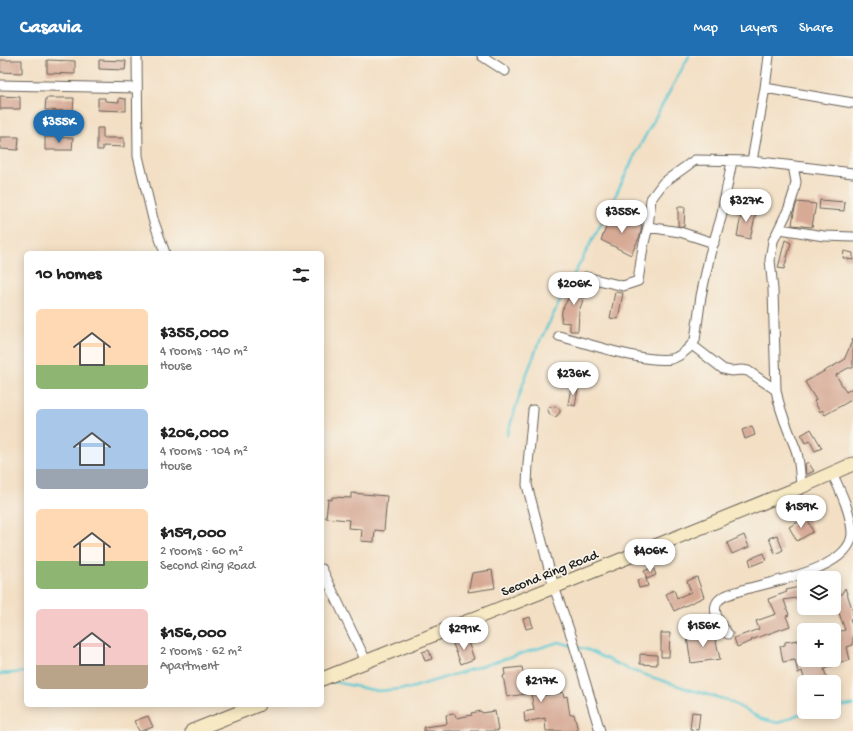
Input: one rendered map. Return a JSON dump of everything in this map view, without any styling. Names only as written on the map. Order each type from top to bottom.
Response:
[{"type":"main road","name":"Second Ring Road","points":[[327,677],[801,487],[853,464]]},
{"type":"main road","points":[[192,731],[253,707]]},
{"type":"street","points":[[137,56],[138,156],[153,219],[164,251]]},
{"type":"street","points":[[482,56],[505,71]]},
{"type":"street","points":[[752,161],[769,56]]},
{"type":"street","points":[[0,85],[137,88]]},
{"type":"street","points":[[765,88],[853,103]]},
{"type":"street","points":[[586,276],[623,286],[638,281],[643,247],[648,227],[651,199],[663,182],[695,160],[752,161],[853,173]]},
{"type":"street","points":[[559,336],[626,354],[664,359],[673,358],[692,344],[695,340],[701,296],[721,218],[732,161]]},
{"type":"street","points":[[793,166],[796,182],[794,192],[790,208],[773,241],[770,260],[773,290],[776,390],[779,406],[797,455],[801,487]]},
{"type":"street","points":[[648,227],[680,232],[714,243]]},
{"type":"street","points":[[780,229],[824,236],[853,237]]},
{"type":"street","points":[[692,344],[723,369],[731,371],[748,371],[776,390]]},
{"type":"street","points":[[533,410],[527,485],[554,587],[572,638],[600,731]]},
{"type":"street","points":[[728,634],[716,615],[718,601],[730,594],[804,574],[826,565],[836,558],[849,544],[852,535],[851,524],[843,497],[832,473]]},
{"type":"street","points":[[324,573],[366,661]]},
{"type":"building","points":[[0,60],[22,60],[22,73],[0,72]]},
{"type":"building","points":[[47,60],[75,61],[75,74],[47,73]]},
{"type":"building","points":[[99,60],[126,61],[125,70],[99,69]]},
{"type":"building","points":[[0,96],[20,97],[20,109],[0,109]]},
{"type":"building","points":[[46,98],[74,98],[73,111],[45,110]]},
{"type":"building","points":[[98,98],[105,98],[105,101],[119,102],[119,98],[126,99],[126,111],[98,110]]},
{"type":"building","points":[[97,128],[103,128],[103,138],[124,138],[124,147],[103,146],[103,150],[97,150]]},
{"type":"building","points":[[0,137],[19,137],[18,150],[0,149]]},
{"type":"building","points":[[45,137],[73,138],[72,150],[45,150]]},
{"type":"building","points":[[820,200],[845,202],[844,211],[819,209]]},
{"type":"building","points":[[797,202],[816,204],[812,227],[792,225]]},
{"type":"building","points":[[678,207],[685,207],[684,227],[678,226]]},
{"type":"building","points":[[737,207],[756,213],[750,239],[737,236],[741,216],[736,214]]},
{"type":"building","points":[[612,213],[642,225],[640,236],[631,255],[601,240]]},
{"type":"building","points":[[785,240],[791,243],[784,269],[778,268]]},
{"type":"building","points":[[844,251],[853,253],[853,260],[843,258]]},
{"type":"building","points":[[579,278],[582,282],[589,284],[579,311],[578,331],[570,331],[570,323],[561,322],[562,310]]},
{"type":"building","points":[[615,292],[623,293],[618,319],[610,318]]},
{"type":"building","points":[[853,339],[853,368],[848,368],[836,375],[846,392],[853,388],[853,399],[825,415],[822,410],[820,412],[814,401],[816,400],[805,382],[844,360]]},
{"type":"building","points":[[571,387],[578,389],[575,406],[568,404]]},
{"type":"building","points":[[555,406],[560,409],[560,412],[555,417],[550,415],[547,408]]},
{"type":"building","points":[[752,426],[755,435],[745,439],[742,430]]},
{"type":"building","points":[[811,429],[822,448],[815,451],[810,441],[805,443],[801,435]]},
{"type":"building","points":[[808,462],[814,471],[806,475],[805,464]]},
{"type":"building","points":[[351,493],[387,496],[384,531],[375,530],[374,542],[361,541],[362,529],[348,528],[349,520],[326,518],[328,499],[332,500],[332,497],[351,498]]},
{"type":"building","points":[[807,517],[813,532],[797,541],[789,527]]},
{"type":"building","points":[[744,535],[749,547],[732,554],[727,543]]},
{"type":"building","points":[[777,535],[783,550],[775,554],[769,538]]},
{"type":"building","points":[[764,553],[766,560],[751,566],[749,559]]},
{"type":"building","points":[[653,567],[656,575],[647,579],[644,571]]},
{"type":"building","points":[[492,570],[495,588],[468,592],[472,573]]},
{"type":"building","points":[[697,577],[704,597],[674,611],[666,594],[674,590],[677,598],[691,592],[687,581]]},
{"type":"building","points":[[646,578],[648,586],[639,588],[637,580]]},
{"type":"building","points":[[797,587],[797,598],[784,600],[789,615],[786,616],[790,626],[751,640],[752,641],[737,647],[734,638],[759,629],[756,621],[776,614],[768,599],[787,592],[786,590]]},
{"type":"building","points":[[845,588],[853,611],[853,618],[850,619],[853,627],[853,645],[847,647],[850,660],[841,662],[841,631],[845,630],[840,615],[841,615],[841,595]]},
{"type":"building","points":[[530,617],[533,627],[526,629],[523,619]]},
{"type":"building","points":[[714,632],[720,659],[691,663],[687,637]]},
{"type":"building","points":[[661,633],[670,633],[669,657],[661,657]]},
{"type":"building","points":[[467,639],[474,659],[461,664],[453,644]]},
{"type":"building","points":[[797,640],[797,667],[830,667],[824,669],[826,675],[803,675],[802,671],[798,673],[795,660],[783,662],[780,646],[785,645],[785,642]]},
{"type":"building","points":[[429,650],[432,659],[425,661],[422,652]]},
{"type":"building","points":[[640,654],[657,655],[657,665],[640,664]]},
{"type":"building","points":[[522,667],[525,686],[540,684],[541,696],[563,692],[564,697],[567,696],[570,715],[574,714],[578,731],[546,731],[545,718],[525,722],[524,712],[534,710],[531,693],[507,697],[503,676],[505,675],[504,669]]},
{"type":"building","points":[[481,711],[482,713],[495,711],[498,731],[424,731],[424,727],[447,724],[446,715],[455,714],[456,718],[472,715],[471,713]]},
{"type":"building","points":[[692,712],[700,713],[698,730],[690,729]]},
{"type":"building","points":[[148,716],[153,727],[139,731],[134,721]]},
{"type":"waterway","points":[[507,435],[524,381],[538,345],[608,211],[636,153],[689,56]]},
{"type":"waterway","points":[[330,681],[378,691],[411,688],[559,642],[573,646]]},
{"type":"waterway","points":[[577,647],[588,650],[630,670],[727,700],[762,719],[778,723],[797,715]]},
{"type":"waterway","points":[[0,674],[24,672]]},
{"type":"waterway","points":[[841,706],[853,705]]}]
